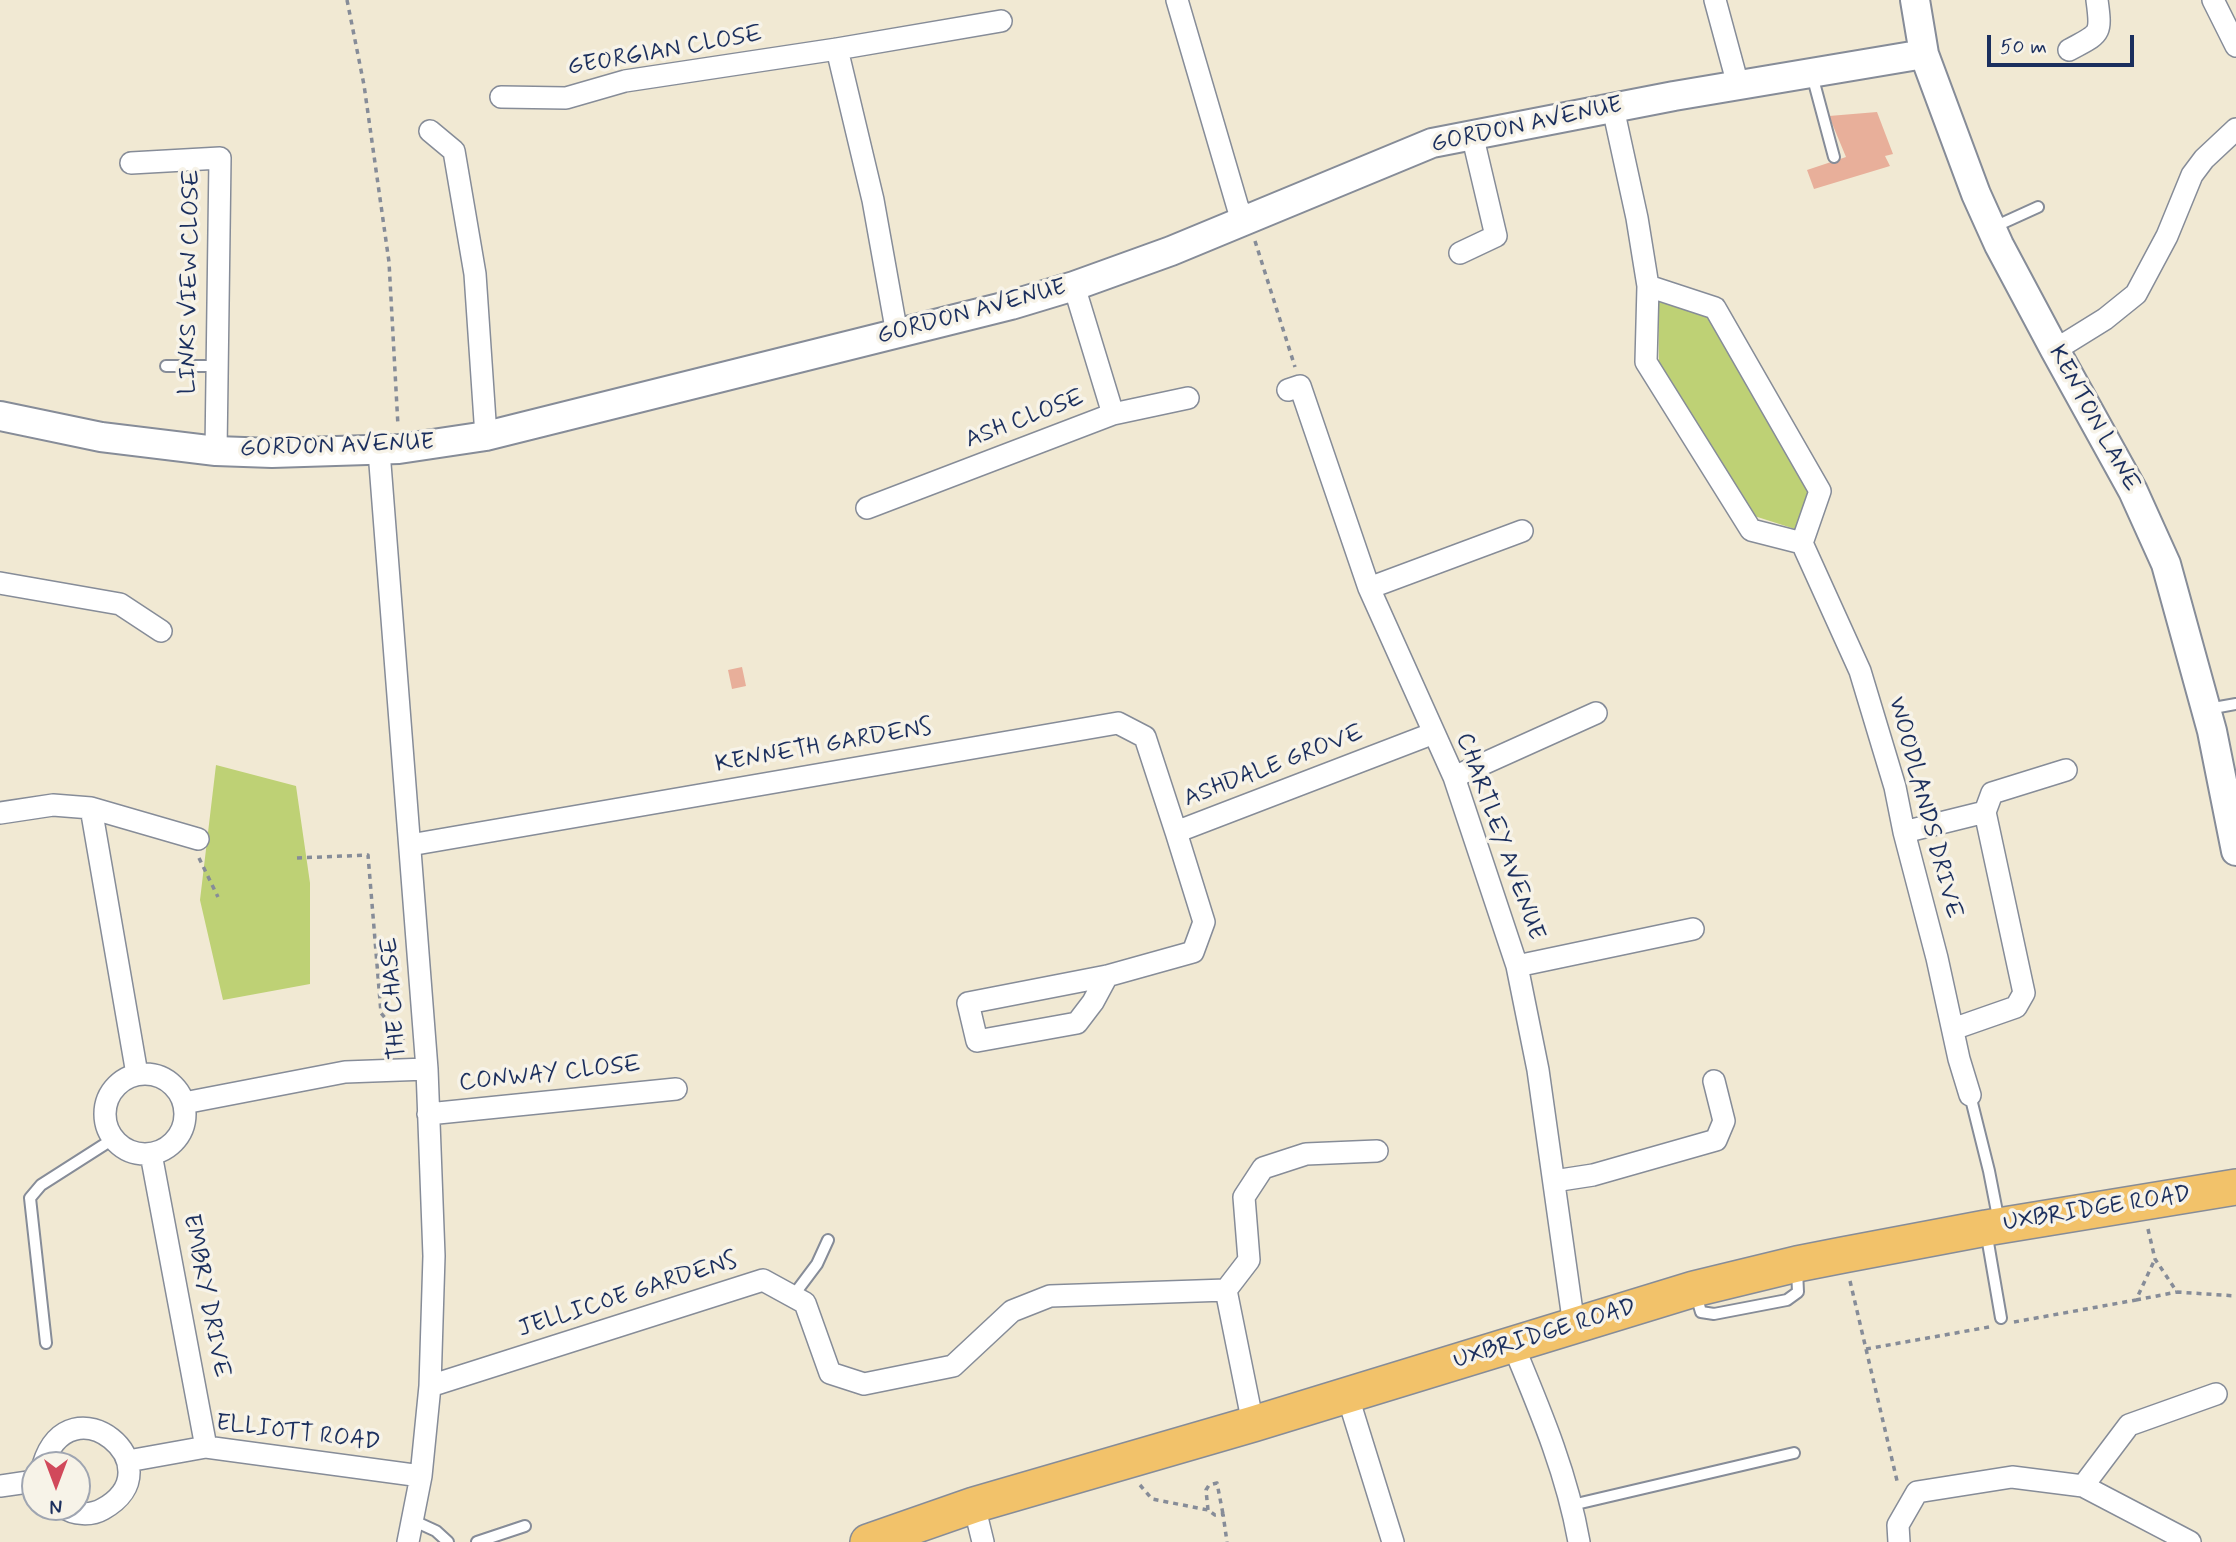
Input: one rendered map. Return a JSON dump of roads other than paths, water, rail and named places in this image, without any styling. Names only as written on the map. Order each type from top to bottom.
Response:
[{"type":"main road","name":"UXBRIDGE ROAD","points":[[867,1542],[974,1505],[1253,1424],[1694,1289],[1843,1255],[2236,1187]]},
{"type":"street","points":[[1177,0],[1238,208],[1248,220]]},
{"type":"street","points":[[1715,0],[1738,85]]},
{"type":"street","name":"KENTON LANE","points":[[1915,0],[1924,54],[1966,170],[1991,228],[2133,491],[2166,564],[2206,709],[2236,851]]},
{"type":"street","points":[[2069,50],[2096,35],[2100,24],[2096,0]]},
{"type":"street","points":[[2213,0],[2236,46]]},
{"type":"street","name":"GEORGIAN CLOSE","points":[[501,97],[566,98],[625,81],[1001,21]]},
{"type":"street","points":[[837,49],[873,200],[897,334]]},
{"type":"street","name":"GORDON AVENUE","points":[[0,417],[101,438],[216,451],[272,453],[389,450],[486,436],[1011,305],[1074,286],[1171,251],[1432,143],[1738,85],[1924,54]]},
{"type":"street","points":[[1613,108],[1637,218],[1648,286],[1646,362],[1751,530],[1802,543],[1820,491],[1715,308],[1648,286]]},
{"type":"street","points":[[2055,350],[2105,319],[2136,294],[2167,236],[2192,175],[2204,159],[2236,129]]},
{"type":"street","points":[[430,131],[454,151],[475,274],[486,436]]},
{"type":"street","points":[[1460,253],[1496,236],[1472,134]]},
{"type":"street","name":"LINKS VIEW CLOSE","points":[[131,163],[220,158],[216,451]]},
{"type":"street","name":"ASH CLOSE","points":[[1074,286],[1113,414]]},
{"type":"street","name":"CHARTLEY AVENUE","points":[[1294,388],[1369,588],[1454,777],[1517,966],[1538,1070],[1574,1326]]},
{"type":"street","name":"ASH CLOSE","points":[[867,508],[1113,414],[1188,398]]},
{"type":"street","name":"THE CHASE","points":[[389,450],[410,845],[427,1069],[434,1256],[430,1386],[421,1476],[408,1542]]},
{"type":"street","points":[[1369,588],[1522,531]]},
{"type":"street","name":"WOODLANDS DRIVE","points":[[1802,543],[1860,671],[1895,787],[1959,1059],[1970,1095]]},
{"type":"street","points":[[0,583],[120,604],[161,631]]},
{"type":"street","points":[[1454,777],[1596,713]]},
{"type":"street","name":"KENNETH GARDENS","points":[[410,845],[1118,723],[1144,737],[1176,832]]},
{"type":"street","name":"ASHDALE GROVE","points":[[1107,976],[1093,1003],[1077,1023],[977,1041],[968,1003],[1107,976],[1193,952],[1204,922],[1176,832],[1434,733]]},
{"type":"street","points":[[1953,1029],[2016,1007],[2024,993],[1985,812],[1992,793],[2066,770]]},
{"type":"street","points":[[0,813],[53,805],[91,808],[193,838]]},
{"type":"street","points":[[91,808],[138,1074]]},
{"type":"street","points":[[1905,832],[1985,812]]},
{"type":"street","points":[[1517,966],[1693,929]]},
{"type":"street","points":[[184,1102],[345,1072],[427,1069]]},
{"type":"street","points":[[138,1074],[165,1078],[176,1087],[184,1102],[185,1120],[180,1133],[171,1144],[151,1154],[124,1148],[113,1139],[106,1124],[104,1110],[108,1096],[117,1085],[138,1074]]},
{"type":"street","points":[[1554,1181],[1593,1175],[1716,1140],[1724,1121],[1714,1081]]},
{"type":"street","name":"CONWAY CLOSE","points":[[428,1114],[676,1089]]},
{"type":"street","points":[[1253,1424],[1226,1290],[1249,1260],[1244,1197],[1263,1168],[1306,1154],[1377,1151]]},
{"type":"street","name":"EMBRY DRIVE","points":[[151,1154],[206,1447]]},
{"type":"street","name":"JELLICOE GARDENS","points":[[430,1386],[764,1280],[805,1303],[830,1373],[864,1384],[953,1366],[1012,1311],[1051,1296],[1226,1290]]},
{"type":"street","points":[[1513,1345],[1551,1437],[1572,1505],[1579,1542]]},
{"type":"street","points":[[1347,1394],[1393,1542]]},
{"type":"street","points":[[2083,1486],[2129,1425],[2216,1394]]},
{"type":"street","points":[[48,1451],[57,1439],[78,1429],[107,1433],[118,1443],[128,1461],[124,1491],[115,1502],[97,1513],[91,1513]]},
{"type":"street","name":"ELLIOTT ROAD","points":[[128,1461],[206,1447],[421,1476]]},
{"type":"street","points":[[1899,1542],[1898,1525],[1917,1492],[2012,1477],[2083,1486],[2190,1542]]},
{"type":"street","points":[[0,1486],[21,1483]]},
{"type":"street","points":[[974,1505],[983,1542]]},
{"type":"lane","points":[[1811,73],[1834,157]]},
{"type":"lane","points":[[1991,228],[2038,207]]},
{"type":"lane","points":[[166,366],[216,366]]},
{"type":"lane","points":[[2206,709],[2236,704]]},
{"type":"lane","points":[[1970,1095],[1989,1171],[2002,1321]]},
{"type":"lane","points":[[47,1343],[30,1198],[41,1185],[113,1139]]},
{"type":"lane","points":[[793,1296],[817,1264],[828,1240]]},
{"type":"lane","points":[[1572,1505],[1794,1453]]},
{"type":"lane","points":[[412,1520],[436,1531],[448,1542]]},
{"type":"lane","points":[[477,1542],[525,1526]]}]
